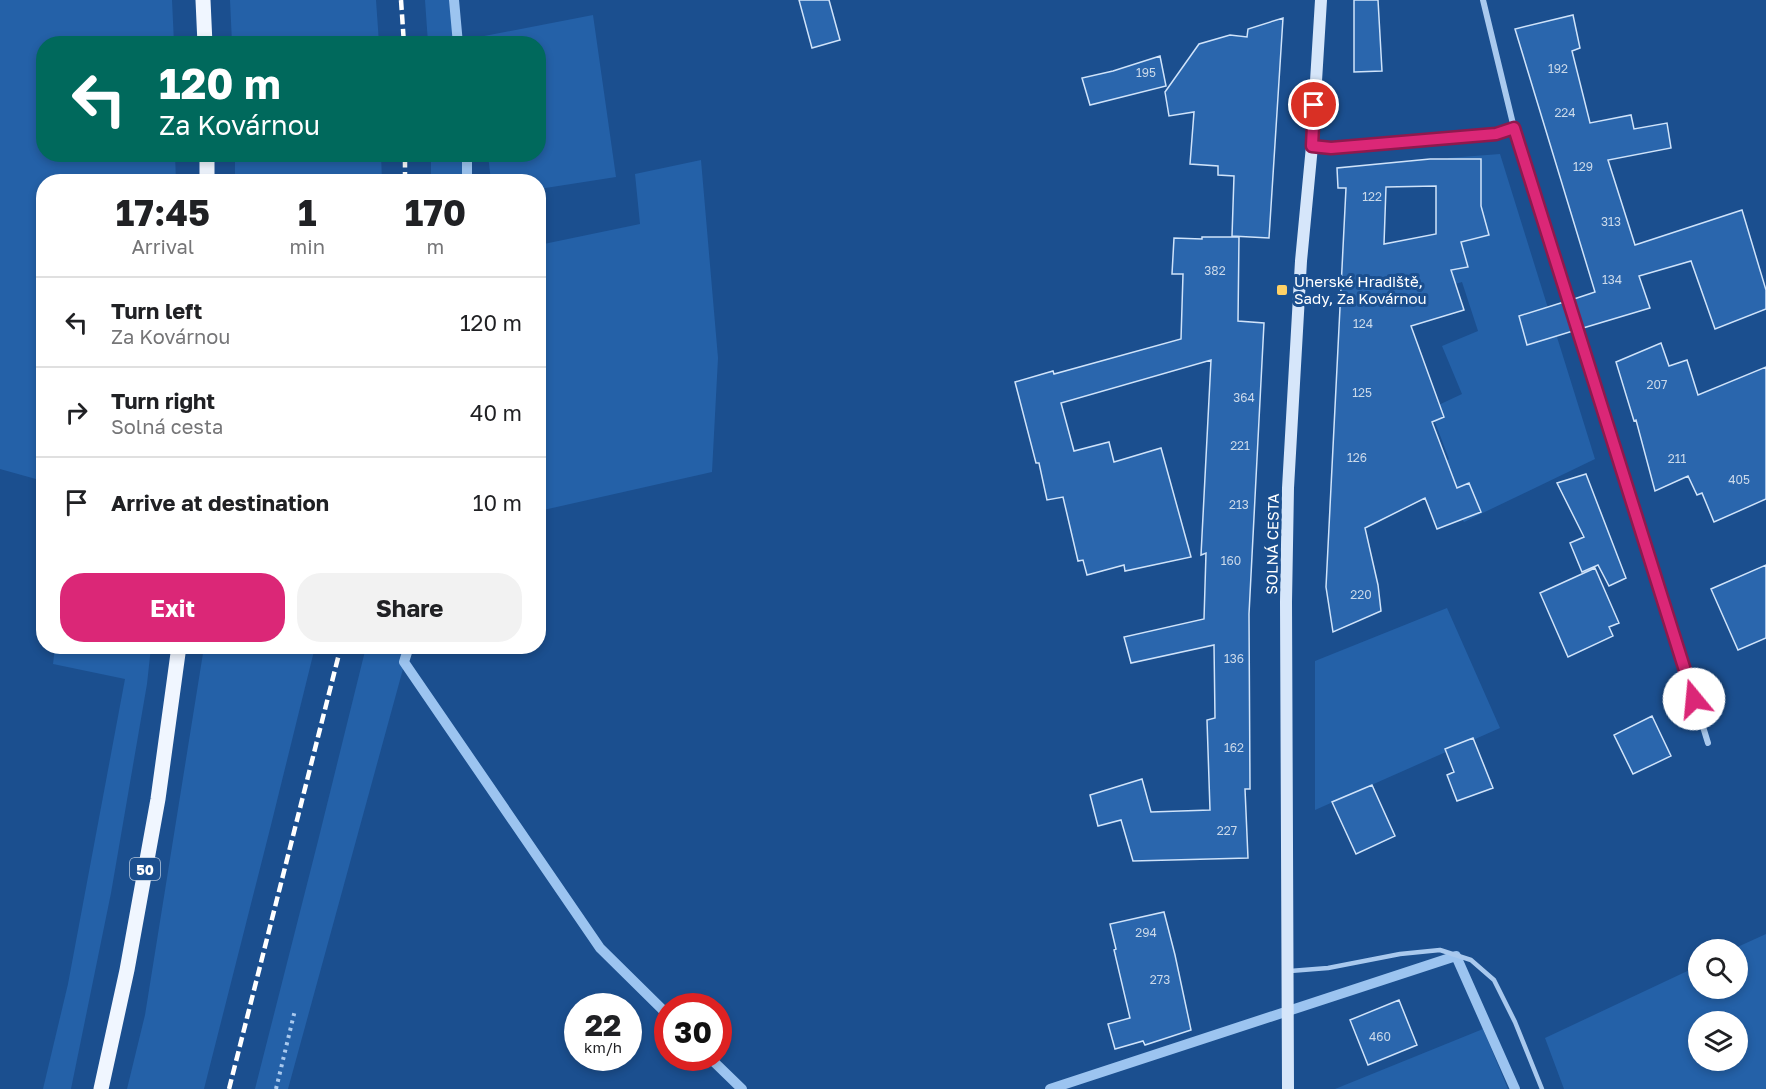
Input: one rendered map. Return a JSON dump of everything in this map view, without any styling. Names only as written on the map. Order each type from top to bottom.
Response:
[{"type":"main road","points":[[203,0],[205,36]]},
{"type":"main road","name":"50","points":[[101,1089],[127,970],[156,810],[177,654]]},
{"type":"street","name":"SOLNÁ CESTA","points":[[1288,1089],[1286,602],[1288,488],[1301,261],[1312,146],[1321,0]]},
{"type":"street","points":[[1483,0],[1514,128],[1708,743]]},
{"type":"street","points":[[1312,146],[1331,148],[1496,134],[1514,128]]},
{"type":"lane","points":[[1287,972],[1328,968],[1400,954],[1440,950],[1471,960],[1494,980],[1515,1022],[1542,1089]]},
{"type":"path","points":[[276,1089],[295,1010]]},
{"type":"shaded area","points":[[0,0],[172,0],[174,36],[36,36],[36,162],[175,162],[176,174],[36,174],[36,479],[0,469]]},
{"type":"shaded area","points":[[230,0],[376,0],[379,36],[232,36]]},
{"type":"shaded area","points":[[425,0],[454,0],[457,36],[428,36]]},
{"type":"shaded area","points":[[593,15],[616,177],[546,188],[546,174],[490,174],[489,162],[546,162],[546,36],[484,36]]},
{"type":"shaded area","points":[[1500,154],[1595,459],[1464,522],[1436,466],[1449,459],[1430,409],[1462,394],[1442,346],[1478,331],[1462,282],[1435,290],[1426,236],[1457,229],[1453,183],[1448,158]]},
{"type":"shaded area","points":[[701,160],[718,358],[712,472],[546,509],[546,244],[640,224],[635,174]]},
{"type":"shaded area","points":[[235,162],[381,162],[382,174],[235,174]]},
{"type":"shaded area","points":[[431,162],[467,162],[467,174],[431,174]]},
{"type":"shaded area","points":[[1447,608],[1500,728],[1315,810],[1315,661]]},
{"type":"shaded area","points":[[54,654],[150,654],[111,893],[71,1089],[43,1089],[68,984],[125,679],[53,664]]},
{"type":"shaded area","points":[[203,654],[313,654],[204,1089],[127,1089],[145,1015]]},
{"type":"shaded area","points":[[364,654],[407,654],[288,1089],[255,1089]]},
{"type":"shaded area","points":[[1766,934],[1766,1089],[1564,1089],[1545,1038],[1688,971],[1688,999],[1748,999],[1748,942]]},
{"type":"shaded area","points":[[1483,1029],[1508,1089],[1335,1089]]},
{"type":"building","points":[[799,0],[829,0],[840,40],[812,48]]},
{"type":"building","points":[[1354,0],[1378,0],[1382,71],[1354,72]]},
{"type":"building","points":[[1573,15],[1580,48],[1572,51],[1590,123],[1631,115],[1634,129],[1667,123],[1671,148],[1608,160],[1635,245],[1742,210],[1766,290],[1766,309],[1715,329],[1691,261],[1639,276],[1650,308],[1583,328],[1574,299],[1595,292],[1515,29]]},
{"type":"building","points":[[1283,18],[1269,238],[1232,236],[1234,176],[1218,175],[1218,166],[1190,164],[1194,112],[1169,116],[1165,92],[1199,44],[1230,35],[1247,37],[1248,29]]},
{"type":"building","points":[[1160,56],[1166,86],[1090,105],[1082,78]]},
{"type":"building","points":[[1430,159],[1481,159],[1481,206],[1489,235],[1461,242],[1468,267],[1451,270],[1464,310],[1411,326],[1444,417],[1432,422],[1457,488],[1469,483],[1481,512],[1437,529],[1425,498],[1365,528],[1378,585],[1381,611],[1333,632],[1326,587],[1346,188],[1338,188],[1337,168]],"holes":[[[1436,186],[1436,234],[1384,244],[1386,187]]]},
{"type":"building","points":[[1202,237],[1239,237],[1238,321],[1264,323],[1249,614],[1250,789],[1245,789],[1248,858],[1133,861],[1121,820],[1098,826],[1090,795],[1142,779],[1151,812],[1210,810],[1207,720],[1215,718],[1214,645],[1131,663],[1124,637],[1204,619],[1206,553],[1201,555],[1211,360],[1061,403],[1074,451],[1109,442],[1114,462],[1161,448],[1191,557],[1125,571],[1124,565],[1087,575],[1083,560],[1078,561],[1063,497],[1047,500],[1039,463],[1036,463],[1015,382],[1053,371],[1054,374],[1181,339],[1183,274],[1172,274],[1174,238],[1202,239]]},
{"type":"building","points":[[1564,302],[1573,331],[1527,345],[1519,316]]},
{"type":"building","points":[[1661,343],[1669,366],[1687,360],[1698,395],[1766,367],[1766,499],[1714,522],[1702,493],[1697,495],[1688,476],[1655,491],[1636,420],[1634,421],[1616,362]]},
{"type":"building","points":[[1586,474],[1626,578],[1609,586],[1598,565],[1582,572],[1570,543],[1584,537],[1557,483]]},
{"type":"building","points":[[1766,565],[1766,638],[1738,650],[1711,589]]},
{"type":"building","points":[[1595,568],[1619,623],[1609,627],[1613,636],[1568,657],[1540,593]]},
{"type":"building","points":[[1652,716],[1671,756],[1633,774],[1614,735]]},
{"type":"building","points":[[1473,738],[1493,788],[1457,801],[1447,775],[1454,772],[1445,749]]},
{"type":"building","points":[[1372,785],[1395,836],[1356,854],[1332,802]]},
{"type":"building","points":[[1164,912],[1191,1030],[1145,1045],[1143,1041],[1115,1049],[1108,1024],[1130,1018],[1110,924]]},
{"type":"building","points":[[1399,1000],[1417,1045],[1368,1065],[1350,1020]]},
{"type":"waterway","points":[[454,0],[457,36]]},
{"type":"waterway","points":[[467,162],[467,174]]},
{"type":"waterway","points":[[406,654],[404,662],[600,948],[654,1001]]},
{"type":"waterway","points":[[1050,1089],[1456,956],[1515,1089]]},
{"type":"waterway","points":[[723,1071],[742,1089]]},
{"type":"railway","points":[[401,0],[403,36]]},
{"type":"railway","points":[[405,162],[405,174]]},
{"type":"railway","points":[[229,1089],[339,654]]},
{"type":"place","name":"Uherské Hradiště, Sady, Za Kovárnou","points":[[1282,290]]},
{"type":"route","points":[[1314,105],[1312,146],[1331,148],[1496,134],[1514,128],[1694,699]]}]
